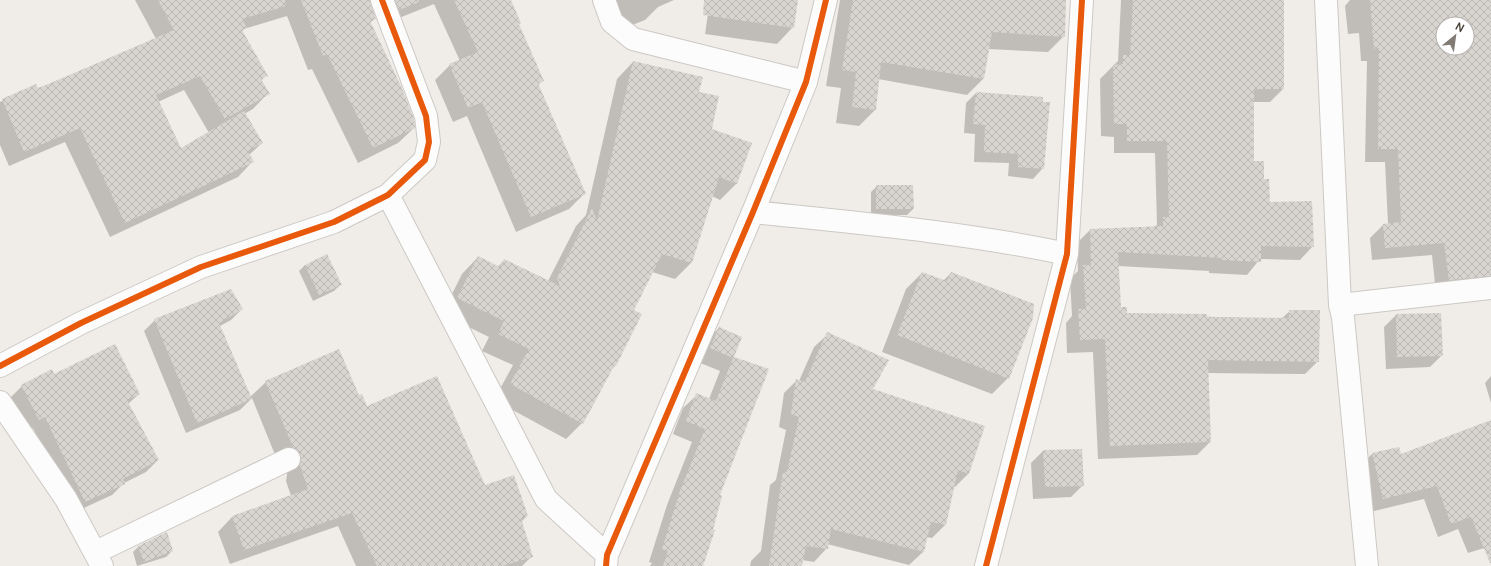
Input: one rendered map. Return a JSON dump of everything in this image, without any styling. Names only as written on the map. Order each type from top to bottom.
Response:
[{"type":"street","points":[[0,366],[81,323],[201,267],[334,222],[388,194],[425,160],[429,142],[426,116],[382,0]]},
{"type":"street","points":[[604,0],[612,22],[633,39],[806,82]]},
{"type":"street","points":[[388,194],[546,499],[607,560],[806,82],[826,0]]},
{"type":"street","points":[[986,566],[1067,254],[1082,0]]},
{"type":"street","points":[[1326,0],[1340,304],[1367,566]]},
{"type":"street","points":[[753,212],[902,228],[1040,248],[1067,254]]},
{"type":"street","points":[[1340,304],[1491,288]]},
{"type":"street","points":[[0,402],[66,499],[99,559],[289,459]]},
{"type":"building","points":[[158,0],[285,0],[286,6],[242,19],[247,28],[242,30],[268,76],[261,79],[270,94],[225,119],[200,76],[156,95],[181,148],[244,111],[263,143],[248,151],[254,162],[125,223],[80,128],[24,152],[2,99],[36,84],[38,88],[51,83],[174,30]]},
{"type":"building","points":[[301,0],[370,0],[376,19],[370,21],[401,86],[414,119],[415,128],[373,148],[327,54],[323,56]]},
{"type":"building","points":[[395,0],[419,0],[419,2],[399,10]]},
{"type":"building","points":[[454,0],[511,0],[521,23],[519,24],[544,81],[538,83],[586,194],[531,217],[482,102],[468,108],[449,64],[478,52]]},
{"type":"building","points":[[704,0],[798,0],[794,28],[703,15]]},
{"type":"building","points":[[853,0],[1066,0],[1065,37],[992,32],[984,79],[881,62],[876,110],[852,107],[856,72],[842,70]]},
{"type":"building","points":[[1133,0],[1284,0],[1284,89],[1254,89],[1254,161],[1264,161],[1264,179],[1269,179],[1270,202],[1312,201],[1314,247],[1261,246],[1261,262],[1222,260],[1222,258],[1118,252],[1121,307],[1127,307],[1127,313],[1207,314],[1207,317],[1289,318],[1289,310],[1320,310],[1319,362],[1208,360],[1211,442],[1110,446],[1105,339],[1080,340],[1078,309],[1086,309],[1083,265],[1091,265],[1090,229],[1163,226],[1163,217],[1169,217],[1167,141],[1127,141],[1127,124],[1114,124],[1113,65],[1123,64],[1123,55],[1130,55]]},
{"type":"building","points":[[1370,0],[1491,0],[1491,276],[1449,280],[1444,243],[1385,248],[1383,224],[1401,222],[1398,149],[1378,149],[1379,48],[1374,49]]},
{"type":"building","points":[[633,61],[703,77],[699,92],[719,96],[712,129],[752,143],[737,184],[719,177],[692,263],[662,254],[634,310],[642,314],[616,366],[614,366],[583,424],[510,384],[529,349],[498,334],[504,321],[457,298],[478,256],[500,267],[504,259],[560,286],[557,278],[592,208],[597,221]]},
{"type":"building","points":[[976,92],[1043,97],[1043,102],[1050,102],[1044,169],[1018,167],[1018,154],[984,152],[985,125],[973,124]]},
{"type":"building","points":[[876,185],[913,185],[914,209],[876,209]]},
{"type":"building","points":[[327,254],[342,285],[319,295],[305,265]]},
{"type":"building","points":[[922,272],[947,281],[951,272],[1034,304],[1033,318],[1009,379],[897,335]]},
{"type":"building","points":[[231,289],[243,309],[219,323],[252,399],[197,423],[154,319]]},
{"type":"building","points":[[1441,313],[1443,356],[1397,357],[1396,314]]},
{"type":"building","points":[[719,327],[742,337],[734,357],[769,369],[720,495],[722,496],[713,530],[715,530],[703,566],[663,566],[668,551],[662,549],[680,491],[705,429],[686,421],[696,393],[716,401],[733,358],[710,348]]},
{"type":"building","points":[[827,332],[889,360],[873,389],[985,426],[969,474],[958,470],[946,525],[931,522],[924,552],[831,529],[828,549],[806,546],[802,566],[769,566],[783,471],[787,472],[799,417],[791,414],[796,379],[805,382]]},
{"type":"building","points":[[115,344],[140,394],[127,400],[159,460],[123,479],[125,484],[85,502],[45,417],[39,420],[21,385],[52,369],[54,374]]},
{"type":"building","points":[[339,349],[359,395],[362,394],[367,406],[437,376],[485,485],[514,475],[528,516],[521,518],[533,557],[502,566],[377,566],[352,513],[244,550],[232,516],[308,489],[300,466],[300,454],[293,447],[265,381]]},
{"type":"building","points":[[1491,420],[1490,563],[1471,517],[1451,524],[1437,486],[1383,499],[1372,453],[1399,447],[1401,454]]},
{"type":"building","points":[[1082,449],[1084,486],[1045,487],[1043,450]]},
{"type":"building","points":[[167,532],[173,551],[144,562],[138,546]]},
{"type":"cycle path","points":[[0,366],[81,323],[201,267],[334,222],[388,195],[425,160],[429,142],[426,116],[382,0]]},
{"type":"cycle path","points":[[606,566],[607,555],[753,212],[806,82],[826,0]]},
{"type":"cycle path","points":[[986,566],[1067,254],[1082,0]]}]
